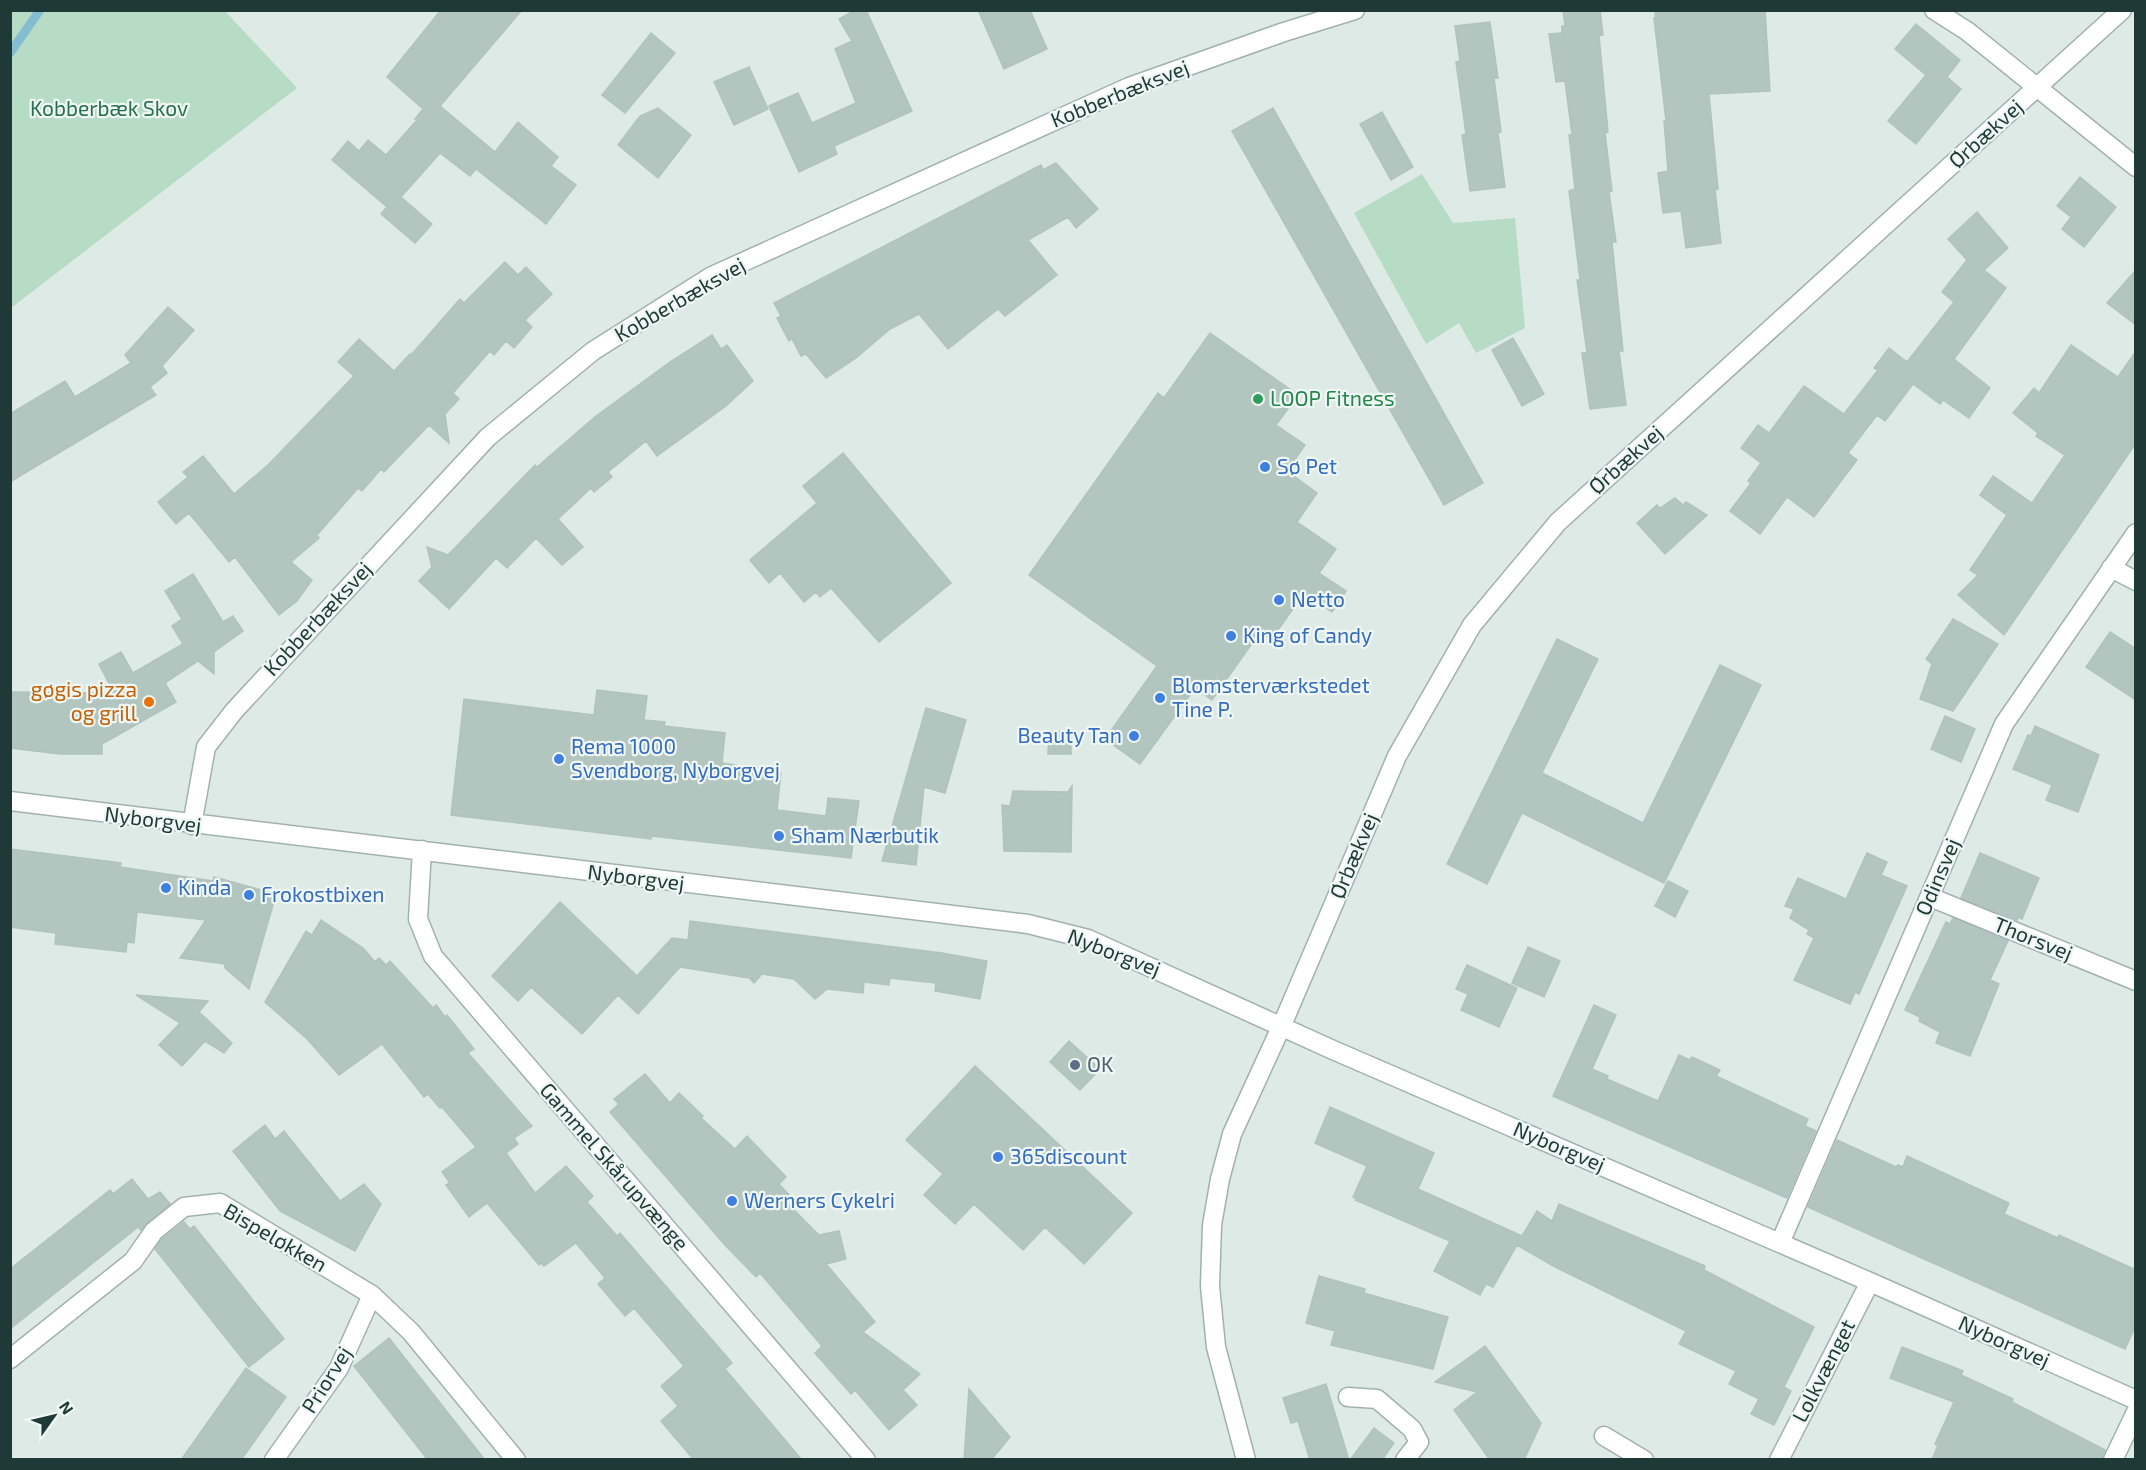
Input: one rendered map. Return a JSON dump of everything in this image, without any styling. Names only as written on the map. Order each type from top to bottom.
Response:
[{"type":"street","name":"Kobberbæksvej","points":[[192,825],[206,747],[234,711],[488,437],[593,351],[713,276],[1129,87],[1284,32],[1355,10]]},
{"type":"street","points":[[1934,10],[1967,31],[2136,167]]},
{"type":"street","name":"Ørbækvej","points":[[1246,1460],[1216,1347],[1210,1286],[1212,1225],[1220,1179],[1233,1134],[1397,756],[1472,625],[1558,522],[2122,10]]},
{"type":"street","name":"Odinsvej","points":[[1780,1243],[2004,724],[2136,533]]},
{"type":"street","points":[[2111,568],[2136,581]]},
{"type":"street","name":"Nyborgvej","points":[[10,801],[192,825],[422,850],[1028,924],[1088,939],[1333,1050],[1870,1282],[2136,1400]]},
{"type":"street","name":"Gammel Skårupvænge","points":[[422,850],[418,919],[433,956],[863,1458]]},
{"type":"street","name":"Thorsvej","points":[[1930,897],[2136,981]]},
{"type":"street","name":"Bispeløkken","points":[[10,1359],[133,1261],[154,1231],[184,1207],[220,1203],[372,1295],[411,1332],[516,1460]]},
{"type":"street","name":"Lolkvænget","points":[[1779,1460],[1870,1282]]},
{"type":"street","name":"Priorvej","points":[[274,1460],[339,1368],[372,1295]]},
{"type":"street","points":[[1348,1397],[1377,1399],[1412,1429],[1419,1442],[1405,1460]]},
{"type":"street","points":[[2113,1460],[2136,1413]]},
{"type":"street","points":[[1604,1436],[1644,1460]]},
{"type":"green space","name":"Kobberbæk Skov","points":[[11,10],[225,11],[297,88],[11,308]]},
{"type":"green space","points":[[1422,174],[1453,223],[1515,218],[1525,328],[1476,353],[1459,323],[1426,344],[1354,213]]},
{"type":"building","points":[[441,10],[522,10],[440,106],[495,152],[518,122],[558,157],[551,166],[576,185],[546,224],[476,169],[470,176],[440,153],[401,197],[432,224],[415,243],[381,214],[387,207],[332,160],[348,141],[359,151],[368,140],[386,155],[417,120],[415,119],[423,109],[387,77]]},
{"type":"building","points":[[855,10],[866,10],[912,111],[834,146],[837,154],[799,172],[769,106],[798,93],[812,123],[856,103],[835,49],[852,41],[839,19]]},
{"type":"building","points":[[978,10],[1030,10],[1047,49],[1004,69]]},
{"type":"building","points":[[1563,10],[1600,10],[1603,35],[1599,36],[1608,132],[1605,133],[1612,191],[1609,192],[1616,242],[1612,242],[1623,351],[1619,351],[1626,405],[1590,409],[1582,353],[1587,353],[1577,280],[1580,280],[1569,191],[1575,189],[1569,135],[1572,135],[1565,81],[1556,82],[1549,34],[1562,33],[1562,26],[1565,26]]},
{"type":"building","points":[[1670,10],[1765,10],[1770,91],[1709,94],[1721,243],[1686,248],[1681,211],[1663,213],[1658,173],[1668,171],[1664,121],[1666,121],[1654,18],[1655,13]]},
{"type":"building","points":[[1490,22],[1498,78],[1494,78],[1505,187],[1470,191],[1462,135],[1466,134],[1456,62],[1460,61],[1455,26]]},
{"type":"building","points":[[1916,24],[1960,60],[1947,77],[1961,89],[1916,144],[1888,121],[1926,75],[1895,49]]},
{"type":"building","points":[[651,33],[675,53],[625,113],[602,95]]},
{"type":"building","points":[[749,67],[768,109],[734,125],[714,82]]},
{"type":"building","points":[[658,108],[691,135],[658,178],[618,145],[640,116]]},
{"type":"building","points":[[1273,108],[1483,483],[1444,505],[1232,131]]},
{"type":"building","points":[[1382,112],[1413,167],[1391,180],[1360,124]]},
{"type":"building","points":[[1056,163],[1098,209],[1076,228],[1068,217],[1028,240],[1057,275],[1005,316],[998,309],[948,349],[919,314],[890,329],[856,358],[826,378],[806,354],[801,356],[792,339],[789,341],[777,318],[781,316],[774,303],[1041,165],[1043,170]]},
{"type":"building","points":[[2080,177],[2116,207],[2084,247],[2062,229],[2071,217],[2057,206]]},
{"type":"building","points":[[1977,212],[2008,248],[1984,270],[2006,288],[1954,359],[1990,388],[1969,418],[1943,400],[1940,404],[1913,384],[1885,421],[1877,415],[1848,453],[1857,460],[1814,517],[1787,497],[1760,534],[1730,511],[1751,483],[1748,481],[1761,463],[1741,448],[1758,425],[1769,433],[1804,386],[1844,414],[1878,370],[1874,368],[1889,348],[1907,362],[1954,302],[1942,292],[1967,260],[1948,239]]},
{"type":"building","points":[[505,262],[518,275],[526,267],[552,294],[525,320],[532,327],[514,348],[506,341],[494,355],[490,351],[453,393],[459,399],[445,414],[449,443],[429,425],[384,472],[381,469],[362,491],[358,488],[317,535],[319,538],[291,562],[312,580],[297,601],[279,615],[235,557],[229,562],[189,513],[176,524],[158,502],[188,477],[183,472],[203,456],[234,494],[268,465],[354,376],[338,362],[359,339],[394,371],[460,299],[464,303]]},
{"type":"building","points":[[2136,270],[2136,325],[2107,303]]},
{"type":"building","points":[[168,307],[194,330],[162,366],[167,373],[150,387],[156,395],[10,482],[10,414],[65,381],[75,397],[131,363],[125,355]]},
{"type":"building","points":[[1210,333],[1298,395],[1276,425],[1305,445],[1287,471],[1317,493],[1297,522],[1336,549],[1319,573],[1346,591],[1332,612],[1304,593],[1271,640],[1260,632],[1212,700],[1195,688],[1140,764],[1105,739],[1157,666],[1029,575],[1158,393],[1164,398]]},
{"type":"building","points":[[712,335],[721,349],[727,345],[753,381],[726,406],[657,456],[646,441],[608,472],[612,477],[594,492],[591,488],[558,519],[583,547],[562,565],[536,538],[507,568],[496,558],[449,609],[419,581],[432,567],[427,547],[448,555],[535,465],[537,467],[596,416],[670,362]]},
{"type":"building","points":[[1513,338],[1544,394],[1522,406],[1492,350]]},
{"type":"building","points":[[2071,345],[2118,377],[2136,351],[2136,443],[2004,635],[1958,595],[1978,575],[1970,570],[2007,515],[1980,495],[1993,476],[2032,503],[2065,455],[2036,436],[2038,433],[2013,413],[2034,388],[2039,393]]},
{"type":"building","points":[[843,453],[951,583],[879,642],[831,588],[820,597],[816,592],[804,602],[780,573],[769,583],[750,560],[817,503],[803,486]]},
{"type":"building","points":[[1675,498],[1683,505],[1686,502],[1707,515],[1665,554],[1637,523],[1657,505],[1660,508]]},
{"type":"building","points":[[193,574],[223,622],[233,616],[243,631],[214,652],[214,674],[198,661],[165,683],[176,702],[102,744],[102,754],[60,754],[10,748],[10,692],[114,693],[99,664],[121,652],[133,673],[183,644],[172,626],[182,619],[165,591]]},
{"type":"building","points":[[1953,619],[1998,644],[1953,711],[1920,699],[1932,664],[1926,659]]},
{"type":"building","points":[[2110,632],[2136,649],[2136,700],[2086,667]]},
{"type":"building","points":[[1557,639],[1598,659],[1542,773],[1643,823],[1720,665],[1761,685],[1664,883],[1522,813],[1487,884],[1447,864]]},
{"type":"building","name":"Rema 1000 Svendborg, Nyborgvej","points":[[597,690],[647,696],[644,720],[665,722],[664,726],[725,733],[722,763],[736,765],[736,768],[781,773],[777,810],[826,816],[828,798],[859,801],[851,858],[651,836],[651,839],[451,815],[464,699],[594,715]]},
{"type":"building","points":[[926,708],[966,720],[945,793],[924,787],[916,865],[882,861]]},
{"type":"building","points":[[1945,716],[1975,729],[1961,762],[1931,749]]},
{"type":"building","points":[[2035,726],[2099,755],[2078,812],[2046,800],[2052,785],[2013,769],[2028,735],[2031,736]]},
{"type":"building","points":[[1049,731],[1071,731],[1071,754],[1048,754]]},
{"type":"building","points":[[1072,786],[1071,852],[1004,851],[1002,805],[1010,806],[1013,791],[1068,792]]},
{"type":"building","points":[[10,849],[121,863],[120,867],[213,881],[214,877],[276,894],[249,989],[225,968],[225,964],[180,958],[206,920],[137,912],[134,943],[127,942],[126,952],[55,944],[56,933],[10,927]]},
{"type":"building","points":[[1867,853],[1887,862],[1881,875],[1907,886],[1859,994],[1855,992],[1850,1004],[1794,980],[1814,938],[1807,934],[1809,930],[1790,918],[1794,909],[1785,906],[1798,878],[1846,899]]},
{"type":"building","points":[[1980,853],[2039,878],[2022,919],[2019,917],[2017,920],[1961,898]]},
{"type":"building","points":[[1668,881],[1688,891],[1675,917],[1655,906]]},
{"type":"building","points":[[560,902],[637,976],[672,938],[688,940],[690,921],[942,953],[987,961],[980,999],[935,991],[936,983],[890,978],[889,985],[864,982],[863,993],[827,989],[815,999],[794,979],[762,974],[754,983],[749,978],[680,967],[638,1014],[618,995],[582,1034],[531,987],[518,1001],[492,976]]},
{"type":"building","points":[[1953,918],[2008,941],[1990,980],[1999,984],[1970,1056],[1936,1043],[1940,1032],[1919,1021],[1920,1017],[1905,1010],[1946,922],[1950,924]]},
{"type":"building","points":[[321,920],[363,948],[375,962],[379,958],[386,965],[390,961],[433,1008],[436,1005],[445,1017],[447,1015],[474,1049],[468,1053],[532,1126],[514,1138],[518,1144],[506,1153],[535,1193],[566,1166],[593,1196],[587,1202],[617,1236],[620,1233],[732,1363],[725,1369],[802,1460],[694,1460],[661,1421],[678,1406],[661,1386],[684,1366],[634,1308],[625,1316],[598,1284],[605,1278],[576,1243],[544,1266],[541,1263],[539,1265],[487,1203],[469,1217],[446,1185],[450,1183],[442,1172],[476,1147],[442,1107],[440,1108],[428,1094],[424,1097],[382,1044],[339,1075],[307,1039],[265,1002],[306,931],[312,935]]},
{"type":"building","points":[[1528,947],[1560,961],[1544,997],[1512,983]]},
{"type":"building","points":[[1467,965],[1517,988],[1499,1027],[1461,1010],[1468,994],[1456,989]]},
{"type":"building","points":[[136,995],[208,1001],[199,1012],[232,1043],[224,1053],[205,1041],[182,1066],[159,1045],[180,1023]]},
{"type":"building","points":[[1594,1005],[1616,1015],[1592,1069],[1608,1076],[1607,1079],[1658,1101],[1679,1055],[1690,1060],[1692,1057],[1720,1070],[1716,1076],[1808,1119],[1805,1126],[1816,1131],[1787,1198],[1553,1096]]},
{"type":"building","name":"OK","points":[[1069,1041],[1100,1069],[1080,1090],[1050,1062]]},
{"type":"building","name":"365discount","points":[[975,1066],[1132,1213],[1084,1264],[1045,1227],[1023,1250],[974,1204],[955,1224],[924,1195],[943,1174],[906,1140]]},
{"type":"building","points":[[645,1074],[670,1103],[679,1093],[703,1116],[701,1118],[735,1149],[747,1136],[786,1177],[779,1184],[791,1197],[786,1202],[819,1235],[839,1231],[846,1259],[826,1264],[875,1322],[863,1332],[920,1374],[903,1390],[917,1405],[889,1430],[855,1390],[851,1394],[815,1353],[822,1346],[760,1273],[756,1277],[725,1245],[610,1112],[619,1104],[614,1099]]},
{"type":"building","points":[[1330,1107],[1434,1153],[1418,1189],[1522,1236],[1537,1211],[1552,1221],[1559,1204],[1705,1266],[1704,1270],[1814,1327],[1784,1387],[1791,1391],[1774,1425],[1751,1414],[1759,1399],[1729,1384],[1736,1371],[1679,1344],[1686,1331],[1557,1268],[1517,1245],[1493,1287],[1486,1284],[1480,1295],[1434,1271],[1450,1241],[1355,1200],[1356,1198],[1353,1197],[1367,1166],[1315,1143]]},
{"type":"building","points":[[265,1125],[275,1139],[284,1131],[340,1201],[364,1184],[381,1204],[355,1251],[280,1211],[233,1151]]},
{"type":"building","points":[[1837,1140],[1896,1167],[1898,1165],[1903,1167],[1907,1156],[2009,1203],[2004,1214],[2058,1238],[2059,1235],[2136,1270],[2136,1325],[2125,1349],[1808,1207]]},
{"type":"building","points":[[132,1179],[148,1199],[160,1192],[170,1204],[141,1230],[138,1227],[10,1329],[10,1269],[110,1190],[113,1194]]},
{"type":"building","points":[[184,1222],[190,1229],[194,1226],[284,1339],[249,1367],[155,1249],[162,1239]]},
{"type":"building","points":[[1319,1276],[1365,1289],[1364,1293],[1448,1317],[1433,1369],[1331,1345],[1335,1331],[1306,1323]]},
{"type":"building","points":[[389,1338],[485,1460],[428,1460],[354,1366]]},
{"type":"building","points":[[1485,1346],[1541,1423],[1524,1460],[1490,1460],[1454,1410],[1477,1392],[1435,1382]]},
{"type":"building","points":[[1902,1347],[1963,1371],[1961,1375],[2013,1399],[2012,1402],[2105,1450],[2102,1460],[1932,1460],[1938,1445],[1935,1444],[1954,1402],[1890,1378]]},
{"type":"building","points":[[246,1368],[286,1397],[241,1460],[181,1460]]},
{"type":"building","points":[[1326,1384],[1349,1460],[1310,1460],[1298,1421],[1291,1423],[1283,1398]]},
{"type":"building","points":[[969,1389],[1010,1437],[991,1460],[964,1460]]},
{"type":"building","points":[[1374,1428],[1394,1443],[1382,1460],[1350,1460]]},
{"type":"waterway","points":[[10,53],[40,10]]},
{"type":"place","name":"LOOP Fitness","points":[[1258,399]]},
{"type":"place","name":"Sø Pet","points":[[1265,467]]},
{"type":"place","name":"Netto","points":[[1279,600]]},
{"type":"place","name":"King of Candy","points":[[1231,636]]},
{"type":"place","name":"Blomsterværkstedet Tine P.","points":[[1160,698]]},
{"type":"place","name":"gøgis pizza og grill","points":[[149,702]]},
{"type":"place","name":"Beauty Tan","points":[[1134,736]]},
{"type":"place","name":"Rema 1000 Svendborg, Nyborgvej","points":[[559,759]]},
{"type":"place","name":"Sham Nærbutik","points":[[779,836]]},
{"type":"place","name":"Kinda","points":[[166,888]]},
{"type":"place","name":"Frokostbixen","points":[[249,895]]},
{"type":"place","name":"OK","points":[[1075,1065]]},
{"type":"place","name":"365discount","points":[[998,1157]]},
{"type":"place","name":"Werners Cykelri","points":[[732,1201]]}]
